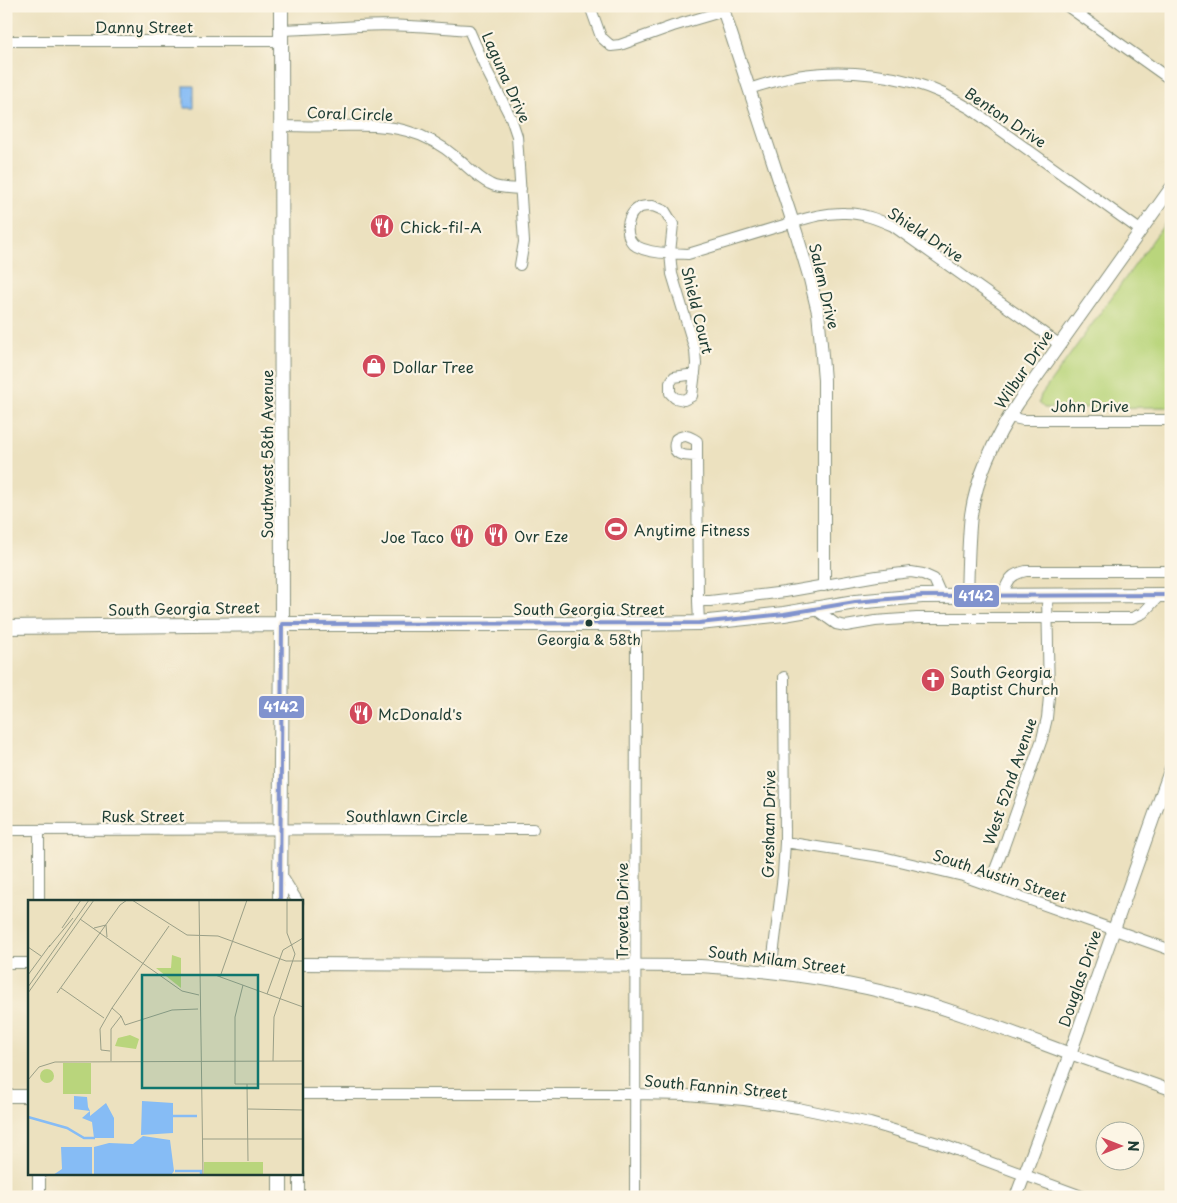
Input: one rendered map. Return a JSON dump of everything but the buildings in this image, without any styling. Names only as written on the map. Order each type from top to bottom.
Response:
[{"type":"main road","name":"Southwest 58th Avenue","points":[[280,900],[282,624],[281,6]]},
{"type":"main road","name":"South Georgia Street","points":[[6,627],[699,623],[757,617],[855,602],[922,596],[1165,595]]},
{"type":"main road","points":[[280,1176],[280,1197]]},
{"type":"street","points":[[590,6],[601,37],[611,46],[620,45],[723,9]]},
{"type":"street","points":[[1067,6],[1171,80]]},
{"type":"street","name":"Salem Drive","points":[[723,9],[792,222],[818,312],[824,380],[824,585]]},
{"type":"street","name":"Laguna Drive","points":[[281,35],[359,26],[422,26],[469,30],[511,118],[517,136],[524,242],[520,265]]},
{"type":"street","name":"Danny Street","points":[[6,41],[281,35]]},
{"type":"street","name":"Benton Drive","points":[[749,89],[797,76],[825,73],[858,73],[915,84],[943,94],[971,109],[1140,230]]},
{"type":"street","name":"Coral Circle","points":[[281,126],[384,126],[408,131],[435,142],[457,158],[479,178],[492,185],[521,189]]},
{"type":"street","name":"Wilbur Drive","points":[[967,596],[971,523],[978,488],[986,462],[1009,417],[1171,188]]},
{"type":"street","name":"Shield Court","points":[[670,253],[653,252],[635,245],[629,237],[627,226],[631,216],[640,207],[653,206],[665,211],[673,224],[670,253],[672,274],[695,350],[695,374]]},
{"type":"street","name":"Shield Drive","points":[[670,253],[688,254],[792,222],[826,214],[845,213],[863,215],[893,226],[1059,344]]},
{"type":"street","name":"John Drive","points":[[1009,417],[1023,420],[1171,420]]},
{"type":"street","points":[[697,456],[699,623]]},
{"type":"street","points":[[1002,595],[1011,577],[1016,573],[1026,571],[1171,571]]},
{"type":"street","points":[[698,601],[748,597],[911,572],[923,574],[934,579],[941,595]]},
{"type":"street","name":"West 52nd Avenue","points":[[989,885],[1036,757],[1048,718],[1048,595]]},
{"type":"street","points":[[815,608],[836,624],[846,626],[875,621],[917,618],[1132,618],[1143,613],[1165,595]]},
{"type":"street","name":"Troveta Drive","points":[[635,1197],[636,624]]},
{"type":"street","name":"Gresham Drive","points":[[771,972],[783,875],[785,842],[784,677]]},
{"type":"street","name":"Douglas Drive","points":[[1016,1197],[1070,1054],[1171,768]]},
{"type":"street","points":[[1158,806],[1171,810]]},
{"type":"street","name":"Southlawn Circle","points":[[280,830],[533,829]]},
{"type":"street","name":"Rusk Street","points":[[6,830],[280,830]]},
{"type":"street","points":[[39,831],[39,900]]},
{"type":"street","name":"South Austin Street","points":[[785,842],[886,858],[963,876],[1171,950]]},
{"type":"street","points":[[280,873],[297,900]]},
{"type":"street","points":[[6,963],[28,963]]},
{"type":"street","name":"South Milam Street","points":[[302,964],[700,966],[771,972],[838,982],[965,1015],[1171,1090]]},
{"type":"street","name":"South Fannin Street","points":[[302,1094],[635,1094],[687,1095],[744,1100],[816,1111],[870,1123],[938,1143],[1084,1197]]},
{"type":"street","points":[[6,1096],[28,1096]]},
{"type":"street","points":[[39,1176],[39,1197]]},
{"type":"street","points":[[300,1176],[300,1197]]},
{"type":"green space","points":[[1171,215],[1171,407],[1044,408],[1039,403],[1041,395]]},
{"type":"water","points":[[184,86],[194,86],[194,108],[184,108]]},
{"type":"transit line","name":"4142","points":[[280,900],[282,624],[699,623],[784,614],[855,602],[922,596],[1171,595]]},
{"type":"place","name":"Chick-fil-A","points":[[382,226]]},
{"type":"place","name":"Dollar Tree","points":[[374,366]]},
{"type":"place","name":"Anytime Fitness","points":[[616,529]]},
{"type":"place","name":"Ovr Eze","points":[[496,535]]},
{"type":"place","name":"Joe Taco","points":[[462,536]]},
{"type":"place","name":"Georgia & 58th","points":[[589,623]]},
{"type":"place","name":"South Georgia Baptist Church","points":[[933,680]]},
{"type":"place","name":"McDonald's","points":[[361,713]]}]
